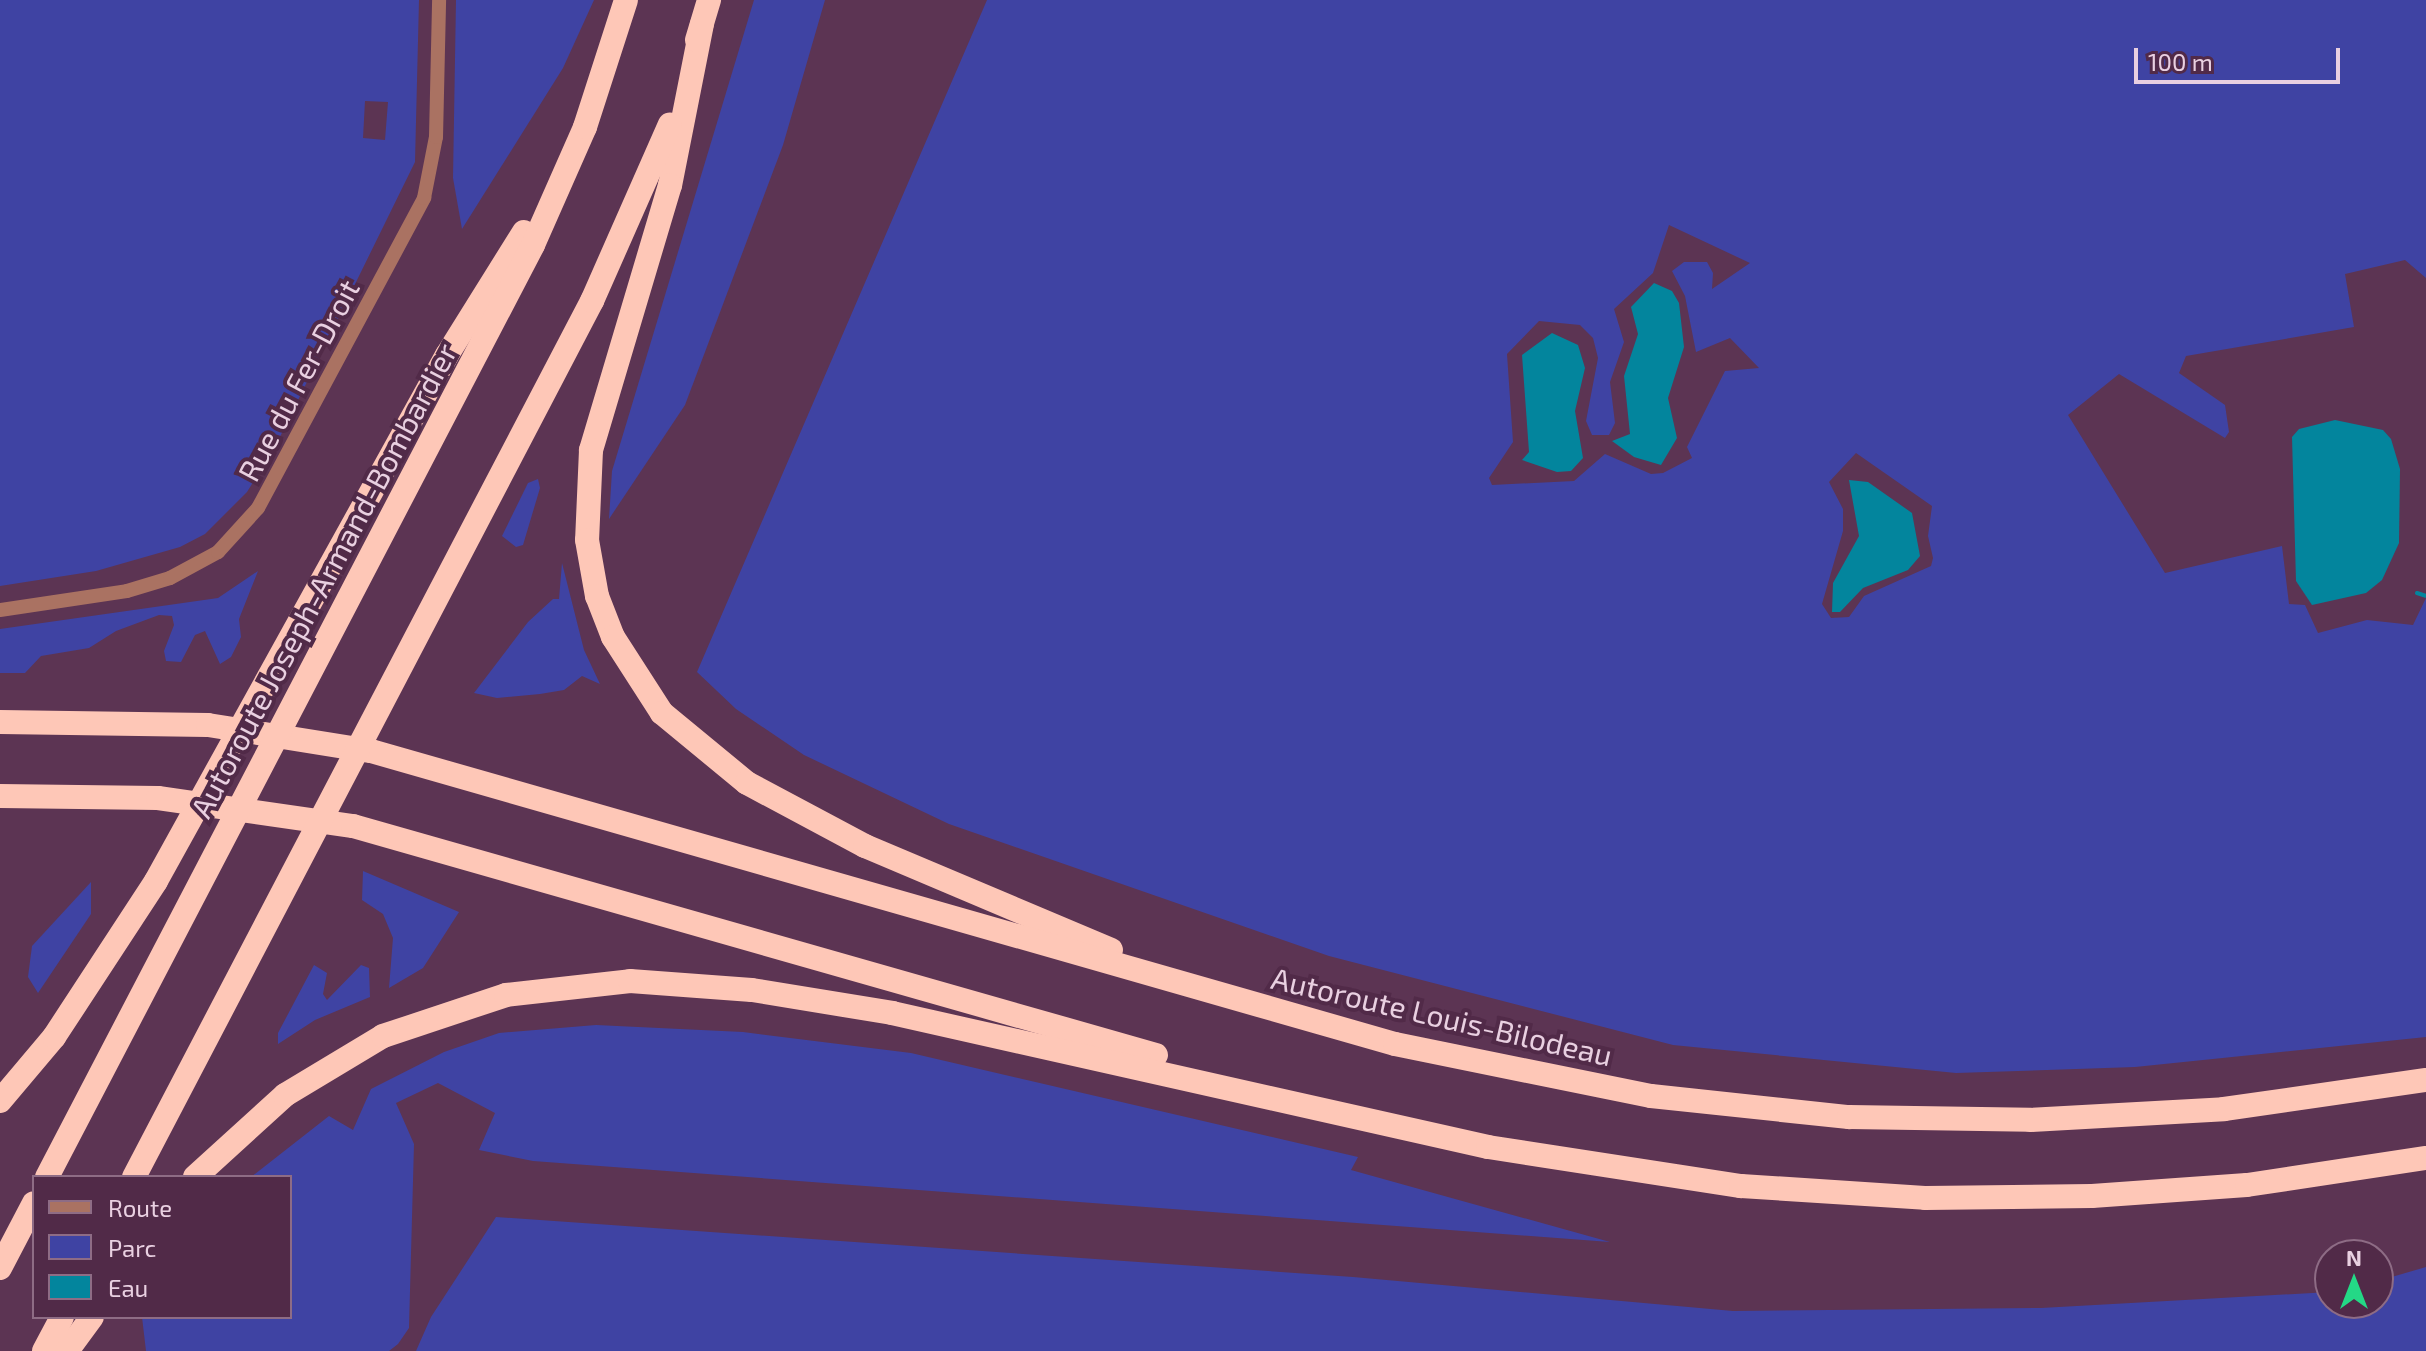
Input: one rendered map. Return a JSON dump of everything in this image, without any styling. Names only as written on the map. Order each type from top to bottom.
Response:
[{"type":"highway","name":"Autoroute Joseph-Armand-Bombardier","points":[[48,1175],[504,303],[577,149],[626,0]]},
{"type":"highway","points":[[135,1175],[613,259],[662,144],[709,0]]},
{"type":"highway","points":[[702,24],[670,185],[601,406],[589,463],[585,514],[591,566],[602,611],[626,663],[651,701],[696,746],[795,811],[911,866],[1209,991]]},
{"type":"highway","points":[[0,1101],[59,1030],[161,873],[447,355],[577,149]]},
{"type":"highway","points":[[0,722],[208,725],[308,739],[423,764],[1209,991]]},
{"type":"highway","points":[[0,796],[169,799],[274,811],[387,834],[1381,1121]]},
{"type":"highway","points":[[197,1175],[278,1100],[383,1036],[488,999],[613,981],[711,985],[892,1013],[1499,1149],[1661,1177],[1925,1198],[2191,1190],[2426,1158]]},
{"type":"highway","name":"Autoroute Louis-Bilodeau","points":[[1209,991],[1395,1044],[1532,1076],[1673,1099],[1829,1115],[2102,1118],[2285,1102],[2426,1080]]},
{"type":"highway","points":[[0,1268],[32,1207]]},
{"type":"highway","points":[[44,1351],[61,1319]]},
{"type":"highway","points":[[67,1351],[91,1319]]},
{"type":"street","name":"Rue du Fer-Droit","points":[[0,610],[114,594],[170,578],[218,552],[258,508],[424,198],[436,137],[439,0]]},
{"type":"green space","points":[[0,0],[419,0],[415,162],[275,447],[247,492],[205,534],[180,547],[96,571],[0,586]],"holes":[[[365,101],[388,102],[385,140],[363,138]]]},
{"type":"green space","points":[[456,0],[594,0],[563,68],[462,229],[453,178]]},
{"type":"green space","points":[[754,0],[825,0],[783,145],[685,405],[609,519],[612,471]]},
{"type":"green space","points":[[987,0],[2426,0],[2426,278],[2405,260],[2345,274],[2354,327],[2186,356],[2179,373],[2225,405],[2229,432],[2225,438],[2119,374],[2068,415],[2165,573],[2282,546],[2289,604],[2305,605],[2318,633],[2367,620],[2413,625],[2426,598],[2426,1037],[2135,1067],[1956,1073],[1673,1045],[1329,956],[949,824],[804,755],[736,709],[697,672]],"holes":[[[1669,225],[1750,263],[1712,289],[1713,273],[1707,262],[1684,262],[1672,271],[1685,296],[1696,352],[1730,338],[1759,368],[1725,371],[1687,447],[1692,458],[1663,473],[1651,474],[1605,454],[1574,481],[1492,485],[1489,478],[1513,442],[1507,354],[1539,321],[1580,325],[1593,338],[1598,358],[1586,421],[1592,435],[1609,435],[1615,423],[1610,382],[1624,342],[1614,309],[1653,273]],[[1856,453],[1932,506],[1928,536],[1933,558],[1931,566],[1864,596],[1849,617],[1831,618],[1822,604],[1843,531],[1843,509],[1829,482]]]},
{"type":"green space","points":[[538,479],[540,488],[523,545],[516,547],[502,536],[528,483]]},
{"type":"green space","points":[[562,563],[584,650],[600,684],[582,676],[564,690],[540,694],[497,698],[474,693],[528,622],[553,599],[559,599]]},
{"type":"green space","points":[[258,571],[239,619],[241,637],[231,657],[220,664],[205,631],[195,635],[181,662],[166,661],[164,651],[174,625],[172,616],[159,615],[116,631],[89,648],[41,656],[25,673],[0,673],[0,629],[218,598]]},
{"type":"green space","points":[[363,871],[459,912],[423,968],[389,988],[393,938],[383,914],[362,900]]},
{"type":"green space","points":[[91,882],[91,914],[38,993],[28,977],[32,946]]},
{"type":"green space","points":[[314,965],[327,973],[323,994],[327,1000],[361,965],[369,968],[370,997],[315,1020],[278,1044],[278,1033]]},
{"type":"green space","points":[[596,1025],[743,1032],[911,1053],[1358,1157],[1351,1170],[1610,1242],[533,1161],[479,1150],[495,1113],[438,1083],[396,1103],[414,1144],[409,1328],[398,1344],[389,1351],[146,1351],[142,1319],[292,1319],[292,1175],[254,1175],[329,1116],[353,1130],[371,1089],[444,1052],[499,1033]]},
{"type":"green space","points":[[496,1217],[1353,1277],[1733,1311],[2041,1308],[2314,1293],[2314,1319],[2394,1319],[2394,1276],[2426,1267],[2426,1351],[416,1351],[431,1317]]},
{"type":"water","points":[[1654,283],[1672,291],[1679,303],[1684,347],[1668,398],[1677,438],[1661,465],[1634,457],[1612,441],[1630,434],[1624,376],[1638,334],[1631,307]]},
{"type":"water","points":[[1552,333],[1578,345],[1585,368],[1575,411],[1583,458],[1571,471],[1557,472],[1522,460],[1529,452],[1522,355]]},
{"type":"water","points":[[2335,420],[2383,430],[2391,439],[2400,469],[2399,543],[2382,580],[2366,593],[2312,605],[2296,581],[2292,437],[2299,429]]},
{"type":"water","points":[[1849,480],[1868,482],[1912,513],[1920,556],[1908,570],[1863,588],[1840,612],[1832,612],[1833,583],[1859,536]]},
{"type":"waterway","points":[[2417,593],[2426,596]]}]
